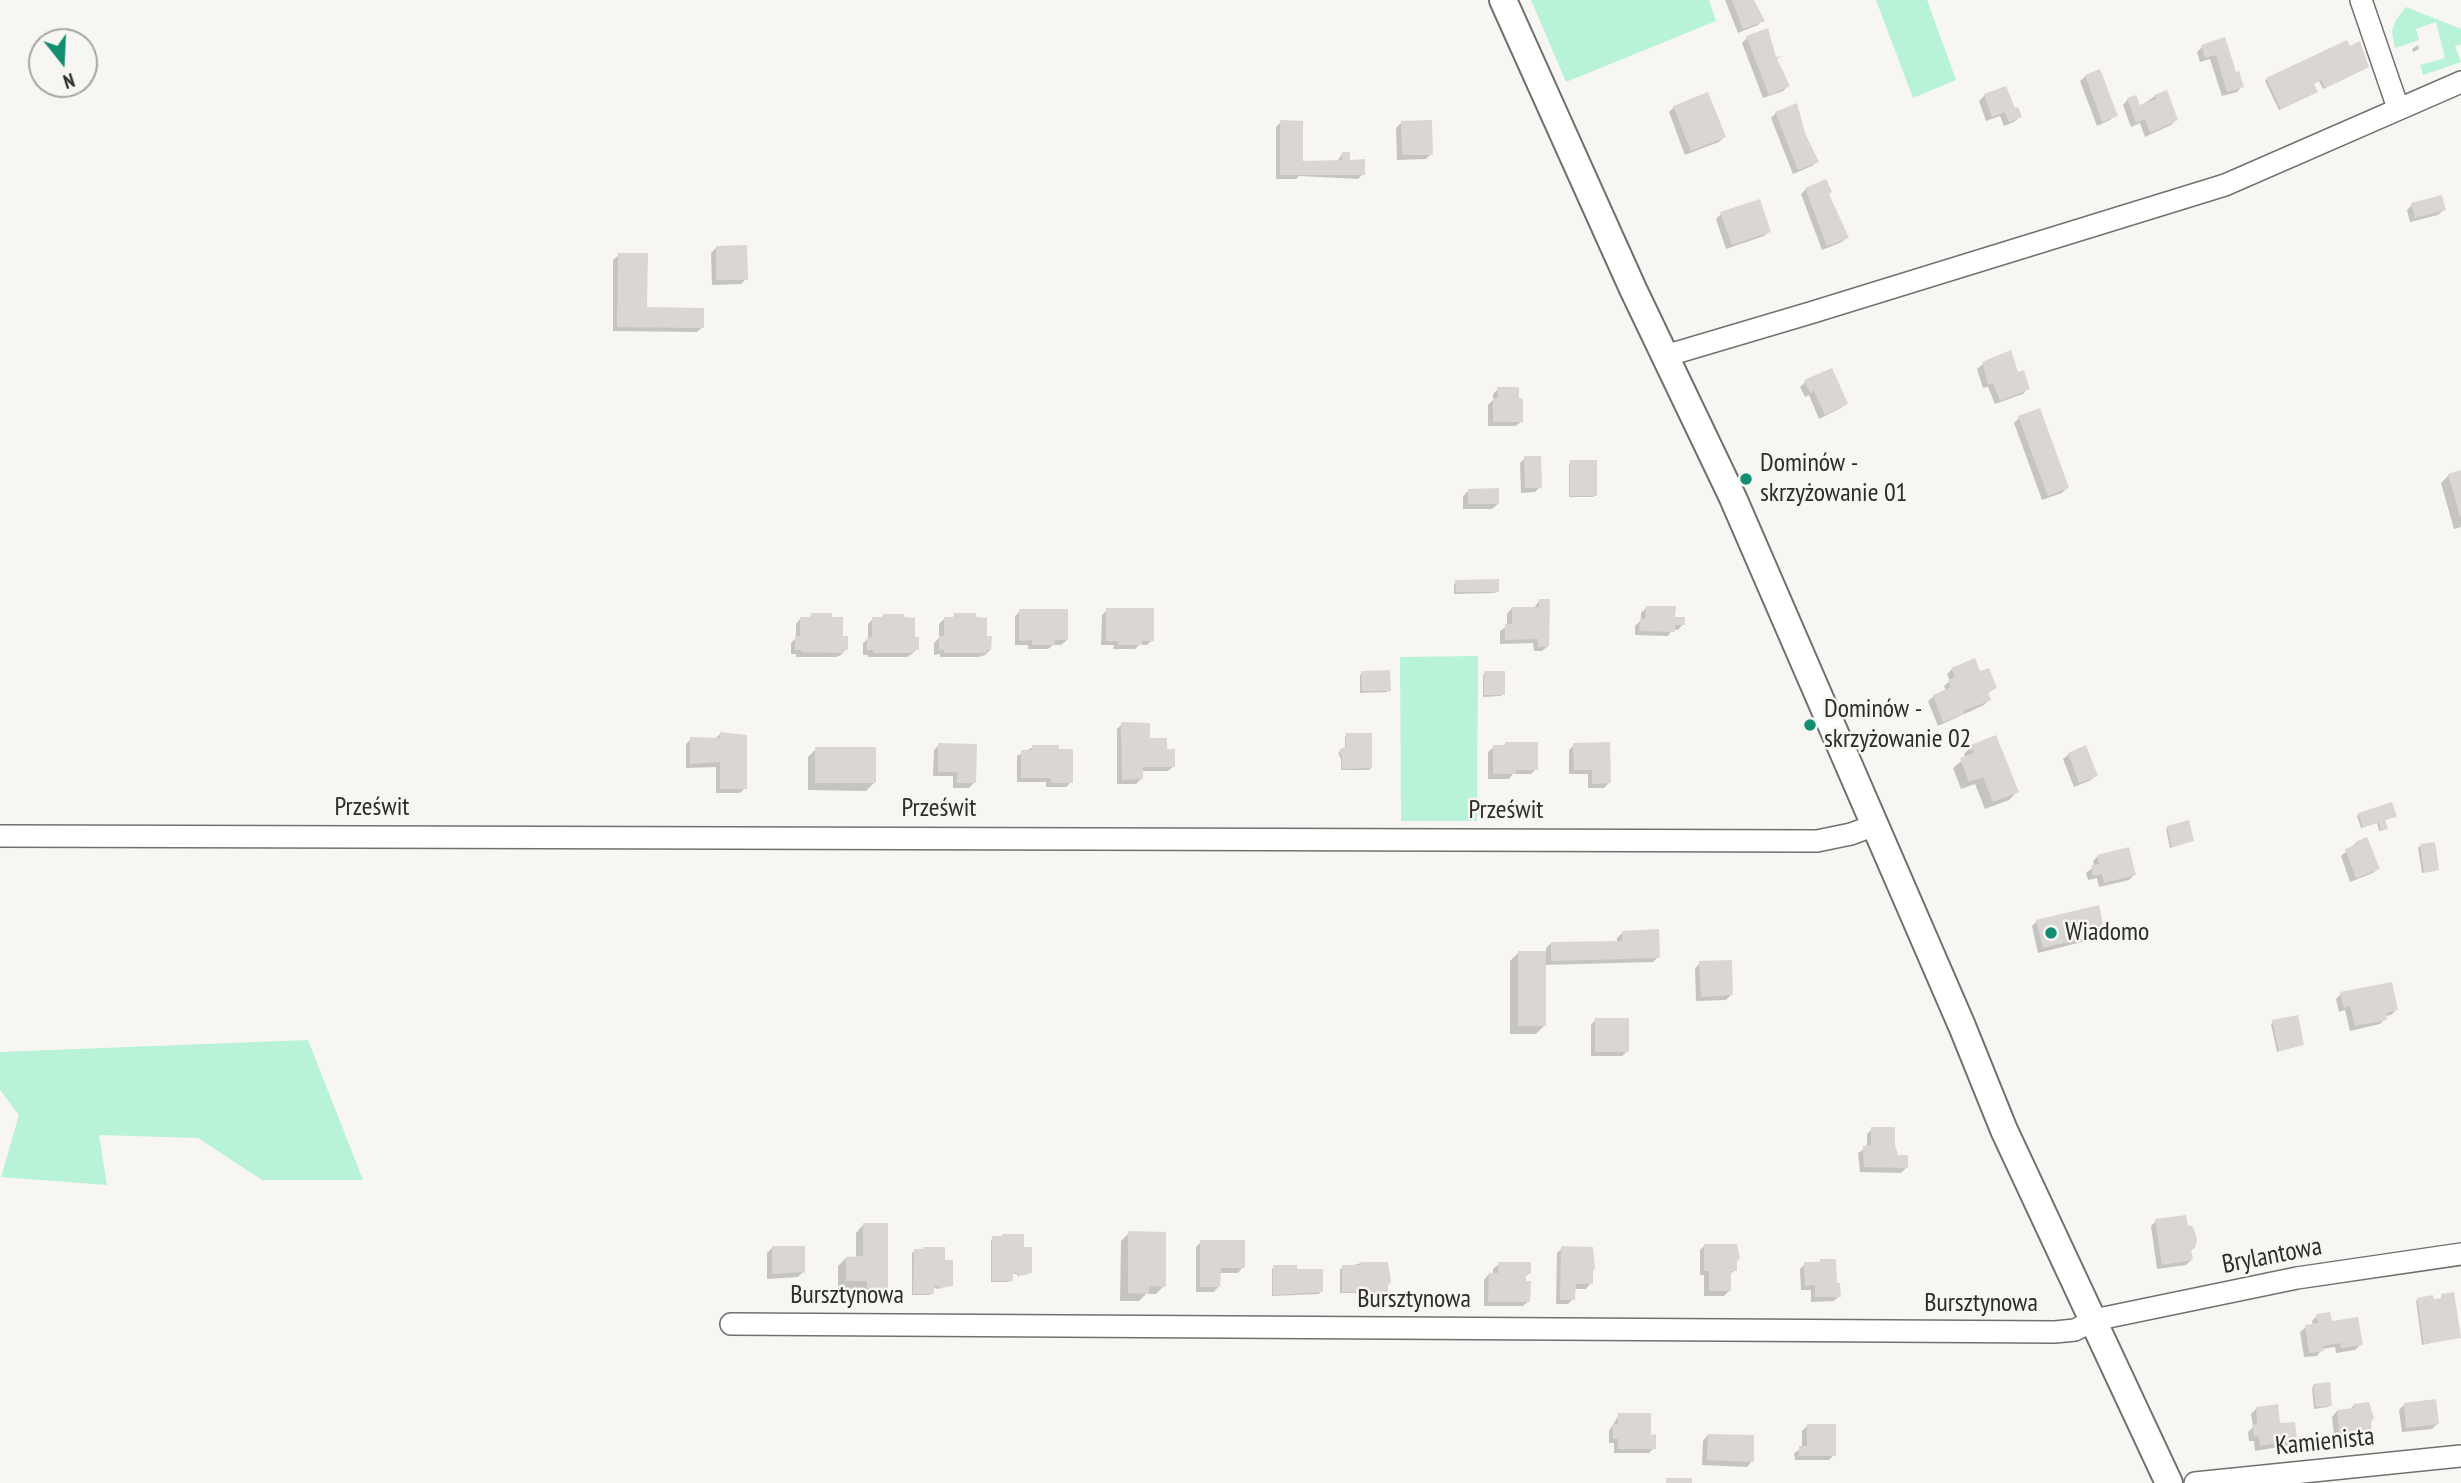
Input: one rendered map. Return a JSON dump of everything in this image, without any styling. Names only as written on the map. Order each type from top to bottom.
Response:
[{"type":"street","points":[[1503,0],[1579,172],[1733,498],[2004,1130],[2169,1483]]},
{"type":"street","points":[[2361,0],[2398,108]]},
{"type":"street","points":[[1665,356],[2225,185],[2461,82]]},
{"type":"street","name":"Prześwit","points":[[0,836],[1817,841],[1851,834],[1875,825]]},
{"type":"street","name":"Brylantowa","points":[[2094,1320],[2297,1278],[2461,1254]]},
{"type":"street","name":"Bursztynowa","points":[[731,1324],[2055,1332],[2075,1330],[2094,1320]]},
{"type":"street","name":"Kamienista","points":[[2194,1483],[2461,1456]]},
{"type":"green space","points":[[1531,0],[1709,0],[1716,21],[1566,82]]},
{"type":"green space","points":[[1876,0],[1927,0],[1956,80],[1913,98]]},
{"type":"green space","points":[[2406,7],[2461,29],[2461,44],[2455,46],[2461,62],[2423,75],[2420,65],[2445,58],[2436,22],[2416,29],[2419,40],[2395,48],[2392,31]]},
{"type":"green space","points":[[1478,656],[1477,821],[1401,821],[1400,657]]},
{"type":"green space","points":[[308,1040],[363,1180],[262,1180],[198,1138],[99,1135],[107,1185],[1,1177],[19,1115],[0,1090],[0,1052]]},
{"type":"building","points":[[1732,0],[1754,0],[1765,21],[1743,29]]},
{"type":"building","points":[[1768,28],[1776,57],[1783,56],[1777,59],[1790,86],[1769,95],[1746,36]]},
{"type":"building","points":[[2225,37],[2236,72],[2239,71],[2244,87],[2227,92],[2216,55],[2205,58],[2201,45]]},
{"type":"building","points":[[2347,40],[2350,46],[2360,41],[2369,67],[2325,88],[2321,80],[2314,84],[2318,92],[2281,109],[2266,78]]},
{"type":"building","points":[[2100,69],[2118,116],[2102,122],[2085,75]]},
{"type":"building","points":[[2006,86],[2022,117],[2009,122],[2005,112],[1992,117],[1984,94]]},
{"type":"building","points":[[2167,90],[2178,120],[2150,133],[2145,119],[2136,123],[2127,98],[2136,95],[2140,105],[2156,99],[2154,95]]},
{"type":"building","points":[[1708,92],[1726,137],[1691,151],[1673,106]]},
{"type":"building","points":[[1797,103],[1805,133],[1819,162],[1798,170],[1775,112]]},
{"type":"building","points":[[1280,120],[1303,121],[1303,161],[1342,160],[1342,152],[1350,152],[1350,160],[1365,159],[1365,175],[1280,175]]},
{"type":"building","points":[[1432,120],[1433,155],[1402,155],[1401,121]]},
{"type":"building","points":[[1826,179],[1832,192],[1829,194],[1849,238],[1827,246],[1805,188]]},
{"type":"building","points":[[2442,195],[2446,210],[2415,218],[2411,203]]},
{"type":"building","points":[[1760,199],[1771,232],[1732,245],[1720,212]]},
{"type":"building","points":[[747,245],[748,280],[716,280],[716,246]]},
{"type":"building","points":[[618,253],[648,253],[647,307],[704,308],[704,328],[617,327]]},
{"type":"building","points":[[2011,350],[2018,372],[2024,370],[2030,389],[2000,401],[1993,383],[1988,384],[1982,362]]},
{"type":"building","points":[[1832,368],[1848,404],[1825,415],[1814,391],[1810,393],[1804,380]]},
{"type":"building","points":[[1497,387],[1519,387],[1519,398],[1523,399],[1523,422],[1493,422],[1493,398],[1498,398]]},
{"type":"building","points":[[2040,408],[2069,488],[2048,496],[2018,416]]},
{"type":"building","points":[[1524,456],[1541,456],[1542,488],[1525,488]]},
{"type":"building","points":[[1570,460],[1597,460],[1597,496],[1570,496]]},
{"type":"building","points":[[2461,470],[2461,516],[2460,516],[2448,474]]},
{"type":"building","points":[[1499,488],[1499,504],[1468,504],[1468,489]]},
{"type":"building","points":[[1499,579],[1499,592],[1456,592],[1455,580]]},
{"type":"building","points":[[1539,599],[1550,599],[1549,646],[1538,647],[1538,639],[1505,640],[1505,624],[1512,624],[1512,607],[1539,607]]},
{"type":"building","points":[[1646,606],[1676,606],[1675,617],[1685,617],[1685,625],[1675,625],[1675,632],[1639,631],[1640,619],[1645,619]]},
{"type":"building","points":[[1106,608],[1154,608],[1154,641],[1142,641],[1142,645],[1118,645],[1118,641],[1106,641]]},
{"type":"building","points":[[1019,609],[1068,609],[1068,640],[1055,640],[1055,645],[1032,645],[1032,640],[1019,641]]},
{"type":"building","points":[[811,613],[832,613],[832,617],[843,617],[843,636],[848,636],[848,650],[843,650],[843,653],[795,650],[795,636],[800,636],[800,617],[811,617]]},
{"type":"building","points":[[954,613],[976,613],[976,617],[987,618],[987,636],[992,636],[991,650],[986,650],[986,653],[944,653],[944,650],[939,650],[939,636],[944,636],[944,617],[954,617]]},
{"type":"building","points":[[883,614],[904,614],[904,617],[915,618],[915,637],[919,637],[919,650],[914,650],[914,653],[873,653],[873,650],[867,650],[867,637],[872,637],[872,617],[883,617]]},
{"type":"building","points":[[1975,658],[1980,671],[1989,668],[1997,688],[1988,692],[1991,700],[1943,722],[1933,695],[1951,687],[1948,680],[1955,677],[1951,668]]},
{"type":"building","points":[[1390,670],[1391,691],[1362,691],[1361,671]]},
{"type":"building","points":[[1484,671],[1505,671],[1505,695],[1484,695]]},
{"type":"building","points":[[1121,722],[1150,723],[1150,738],[1167,738],[1167,749],[1175,749],[1175,767],[1143,767],[1143,779],[1122,780]]},
{"type":"building","points":[[720,732],[747,735],[747,789],[720,789],[720,762],[690,764],[690,737],[720,738]]},
{"type":"building","points":[[1346,733],[1372,733],[1372,768],[1342,769],[1339,750],[1346,746]]},
{"type":"building","points":[[1996,735],[2019,792],[1993,802],[1983,777],[1969,782],[1960,758],[1974,753],[1971,745]]},
{"type":"building","points":[[1505,742],[1538,742],[1538,770],[1493,774],[1493,745],[1505,745]]},
{"type":"building","points":[[1610,742],[1611,783],[1592,784],[1592,770],[1574,770],[1573,743]]},
{"type":"building","points":[[938,743],[977,744],[976,783],[957,783],[958,772],[938,772]]},
{"type":"building","points":[[1032,745],[1059,745],[1059,749],[1073,749],[1073,783],[1051,783],[1051,778],[1021,778],[1021,750],[1032,750]]},
{"type":"building","points":[[2086,745],[2098,776],[2079,783],[2068,753]]},
{"type":"building","points":[[815,747],[876,747],[876,783],[815,783]]},
{"type":"building","points":[[2392,802],[2397,817],[2385,820],[2388,829],[2381,831],[2379,822],[2363,827],[2358,813]]},
{"type":"building","points":[[2189,820],[2194,841],[2172,847],[2167,826]]},
{"type":"building","points":[[2367,837],[2380,869],[2356,878],[2345,849]]},
{"type":"building","points":[[2435,842],[2439,870],[2424,872],[2420,844]]},
{"type":"building","points":[[2129,847],[2136,875],[2104,883],[2102,874],[2093,876],[2091,866],[2099,864],[2097,855]]},
{"type":"building","points":[[2099,905],[2105,933],[2043,948],[2036,920]]},
{"type":"building","points":[[1659,929],[1660,958],[1551,961],[1551,942],[1622,941],[1622,931]]},
{"type":"building","points":[[1518,951],[1546,951],[1546,1026],[1518,1026]]},
{"type":"building","points":[[1732,960],[1733,995],[1701,997],[1699,961]]},
{"type":"building","points":[[2392,982],[2398,1010],[2386,1013],[2387,1020],[2355,1026],[2350,1006],[2344,1008],[2340,992]]},
{"type":"building","points":[[2298,1015],[2304,1045],[2279,1051],[2272,1020]]},
{"type":"building","points":[[1595,1018],[1629,1018],[1629,1052],[1595,1052]]},
{"type":"building","points":[[1871,1127],[1895,1127],[1898,1155],[1908,1155],[1908,1168],[1864,1167],[1863,1146],[1871,1145]]},
{"type":"building","points":[[2186,1215],[2188,1226],[2191,1225],[2194,1229],[2197,1240],[2195,1248],[2191,1249],[2193,1260],[2162,1265],[2155,1219]]},
{"type":"building","points":[[863,1223],[888,1223],[888,1288],[867,1288],[867,1281],[846,1281],[846,1257],[863,1256]]},
{"type":"building","points":[[1128,1231],[1166,1232],[1166,1287],[1149,1286],[1149,1294],[1128,1293]]},
{"type":"building","points":[[1024,1234],[1024,1247],[1032,1247],[1032,1273],[1013,1273],[1013,1281],[992,1281],[992,1236]]},
{"type":"building","points":[[1200,1240],[1245,1240],[1245,1268],[1221,1268],[1220,1287],[1200,1287]]},
{"type":"building","points":[[1704,1244],[1737,1244],[1740,1258],[1737,1261],[1737,1271],[1731,1271],[1731,1291],[1709,1291],[1709,1271],[1704,1271]]},
{"type":"building","points":[[772,1246],[805,1246],[805,1274],[772,1274]]},
{"type":"building","points":[[1561,1246],[1593,1247],[1593,1284],[1576,1284],[1575,1300],[1560,1300]]},
{"type":"building","points":[[945,1247],[945,1260],[953,1260],[953,1286],[934,1286],[934,1294],[913,1294],[914,1249]]},
{"type":"building","points":[[1820,1259],[1836,1259],[1837,1283],[1840,1283],[1841,1297],[1815,1297],[1815,1285],[1805,1286],[1804,1262],[1820,1262]]},
{"type":"building","points":[[1361,1262],[1388,1262],[1391,1282],[1388,1285],[1388,1295],[1342,1292],[1342,1265],[1361,1265]]},
{"type":"building","points":[[1498,1262],[1531,1262],[1531,1274],[1526,1274],[1526,1281],[1531,1281],[1530,1302],[1488,1302],[1489,1273],[1498,1273]]},
{"type":"building","points":[[1273,1265],[1323,1269],[1323,1292],[1273,1295]]},
{"type":"building","points":[[2454,1292],[2461,1338],[2424,1344],[2417,1298],[2433,1295],[2434,1299],[2442,1298],[2441,1294]]},
{"type":"building","points":[[2330,1312],[2332,1321],[2358,1317],[2363,1345],[2341,1348],[2340,1343],[2323,1346],[2324,1351],[2309,1353],[2305,1325],[2318,1323],[2316,1314]]},
{"type":"building","points":[[2330,1382],[2332,1406],[2316,1407],[2313,1384]]},
{"type":"building","points":[[2436,1399],[2439,1424],[2406,1428],[2404,1403]]},
{"type":"building","points":[[2369,1402],[2374,1418],[2371,1422],[2372,1431],[2351,1433],[2352,1438],[2340,1439],[2337,1410],[2354,1408],[2353,1404]]},
{"type":"building","points":[[2278,1404],[2280,1423],[2295,1422],[2297,1440],[2260,1446],[2259,1436],[2254,1437],[2253,1425],[2257,1424],[2256,1407]]},
{"type":"building","points":[[1618,1413],[1651,1413],[1651,1435],[1656,1434],[1656,1449],[1618,1449],[1618,1439],[1613,1439],[1613,1424],[1618,1424]]},
{"type":"building","points":[[1807,1424],[1836,1424],[1836,1456],[1799,1456],[1799,1446],[1807,1446]]},
{"type":"building","points":[[1708,1434],[1754,1435],[1754,1462],[1707,1460]]},
{"type":"building","points":[[1666,1478],[1692,1478],[1692,1483],[1666,1483]]},
{"type":"place","name":"Dominów - skrzyżowanie 01","points":[[1746,479]]},
{"type":"place","name":"Dominów - skrzyżowanie 02","points":[[1810,725]]},
{"type":"place","name":"Wiadomo","points":[[2051,933]]}]
